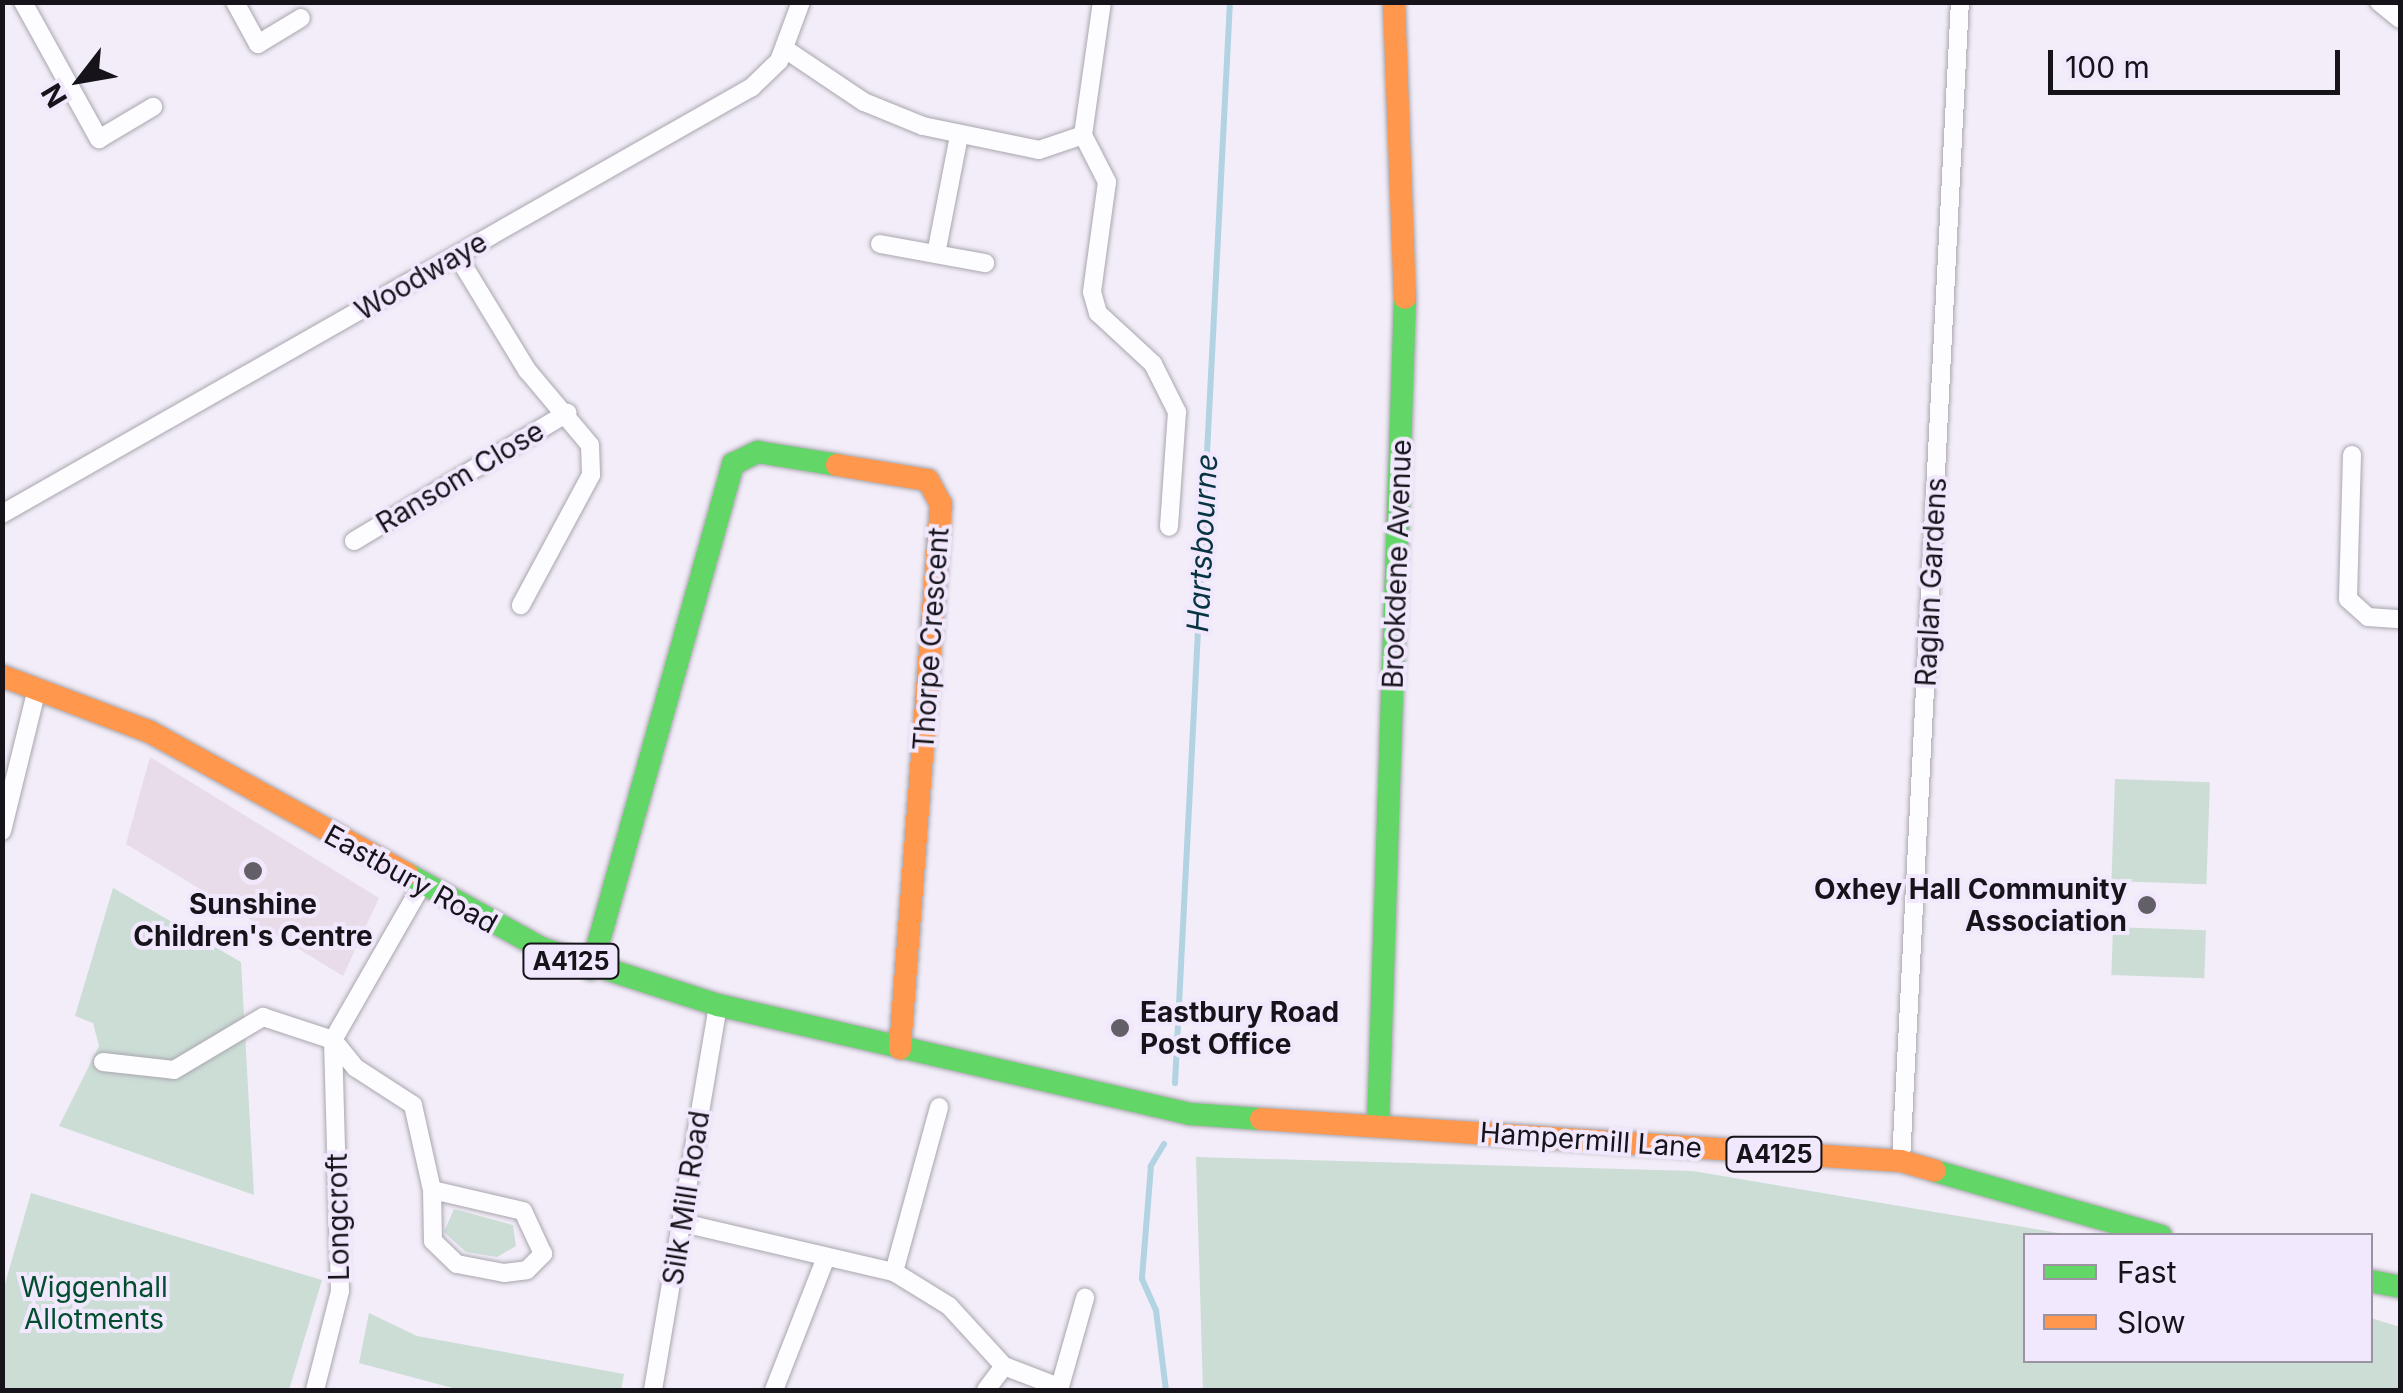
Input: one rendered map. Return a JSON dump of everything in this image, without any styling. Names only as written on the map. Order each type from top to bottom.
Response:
[{"type":"main road","name":"Brookdene Avenue","points":[[1378,1126],[1406,314],[1394,2]]},
{"type":"main road","name":"Thorpe Crescent","points":[[591,969],[734,464],[758,452],[928,480],[941,504],[900,1048]]},
{"type":"main road","name":"Eastbury Road","points":[[2,676],[150,732],[420,888],[591,969],[718,1005],[1190,1114]]},
{"type":"main road","name":"Hampermill Lane","points":[[1190,1114],[1901,1162],[2150,1233]]},
{"type":"main road","points":[[2373,1282],[2400,1287]]},
{"type":"street","points":[[23,2],[100,139],[154,108]]},
{"type":"street","points":[[235,2],[258,44],[302,18]]},
{"type":"street","name":"Woodwaye","points":[[2,514],[752,87],[785,49],[802,2]]},
{"type":"street","points":[[1102,2],[1082,135],[1107,182],[1092,292],[1098,313],[1154,364],[1177,412],[1169,527]]},
{"type":"street","name":"Raglan Gardens","points":[[1901,1162],[1960,2]]},
{"type":"street","points":[[2379,2],[2400,20]]},
{"type":"street","points":[[785,49],[864,102],[960,136],[1039,150],[1082,135]]},
{"type":"street","points":[[936,254],[960,136]]},
{"type":"street","points":[[880,244],[984,263]]},
{"type":"street","name":"Ransom Close","points":[[456,255],[527,370],[590,445],[591,475],[521,605]]},
{"type":"street","name":"Ransom Close","points":[[354,541],[567,413]]},
{"type":"street","points":[[2352,455],[2348,598],[2368,617],[2400,620]]},
{"type":"street","points":[[2,831],[37,688]]},
{"type":"street","points":[[333,1040],[420,888]]},
{"type":"street","name":"Silk Mill Road","points":[[654,1390],[718,1005]]},
{"type":"street","points":[[103,1062],[174,1070],[263,1017],[333,1040],[356,1068],[413,1105],[432,1190],[432,1241],[457,1264],[504,1274],[527,1270],[543,1254],[539,1230],[522,1212],[432,1190]]},
{"type":"street","name":"Longcroft","points":[[315,1390],[340,1290],[333,1040]]},
{"type":"street","points":[[894,1272],[939,1107]]},
{"type":"street","points":[[683,1222],[825,1260],[894,1272],[949,1306],[1004,1366],[1059,1389],[1085,1298]]},
{"type":"street","points":[[774,1390],[825,1260]]},
{"type":"street","points":[[986,1390],[1004,1366]]},
{"type":"shaded area","name":"Sunshine Children's Centre","points":[[150,757],[379,898],[343,976],[126,844]]},
{"type":"green space","points":[[2115,779],[2210,782],[2206,884],[2111,881]]},
{"type":"green space","points":[[113,888],[241,962],[254,1195],[59,1126],[99,1046],[93,1023],[75,1016]]},
{"type":"green space","points":[[2113,927],[2206,930],[2204,978],[2111,975]]},
{"type":"green space","points":[[1196,1157],[1693,1171],[2059,1233],[2023,1233],[2023,1363],[2373,1363],[2373,1319],[2400,1327],[2400,1390],[1203,1390]]},
{"type":"green space","name":"Wiggenhall Allotments","points":[[31,1193],[322,1280],[289,1390],[3,1389],[3,1291]]},
{"type":"green space","points":[[454,1209],[513,1225],[516,1246],[497,1257],[466,1252],[444,1232]]},
{"type":"green space","points":[[369,1313],[417,1336],[624,1374],[621,1390],[460,1390],[359,1363]]},
{"type":"waterway","name":"Hartsbourne","points":[[1175,1083],[1230,2]]},
{"type":"waterway","name":"Hartsbourne","points":[[1164,1144],[1151,1166],[1142,1279],[1156,1310],[1166,1390]]},
{"type":"traffic: fast","points":[[1378,1125],[1405,298]]},
{"type":"traffic: fast","points":[[591,969],[733,464],[758,452],[837,465]]},
{"type":"traffic: fast","points":[[407,874],[541,948],[718,1005],[1190,1114],[1261,1119]]},
{"type":"traffic: fast","points":[[1935,1171],[2151,1233]]},
{"type":"traffic: fast","points":[[2373,1282],[2400,1287]]},
{"type":"traffic: slow","points":[[1394,2],[1405,298]]},
{"type":"traffic: slow","points":[[837,465],[928,480],[941,504],[900,1048]]},
{"type":"traffic: slow","points":[[2,676],[150,732],[407,874]]},
{"type":"traffic: slow","points":[[1261,1119],[1901,1161],[1935,1171]]},
{"type":"place","name":"Sunshine Children's Centre","points":[[253,871]]},
{"type":"place","name":"Oxhey Hall Community Association","points":[[2147,905]]},
{"type":"place","name":"Eastbury Road Post Office","points":[[1120,1028]]}]
